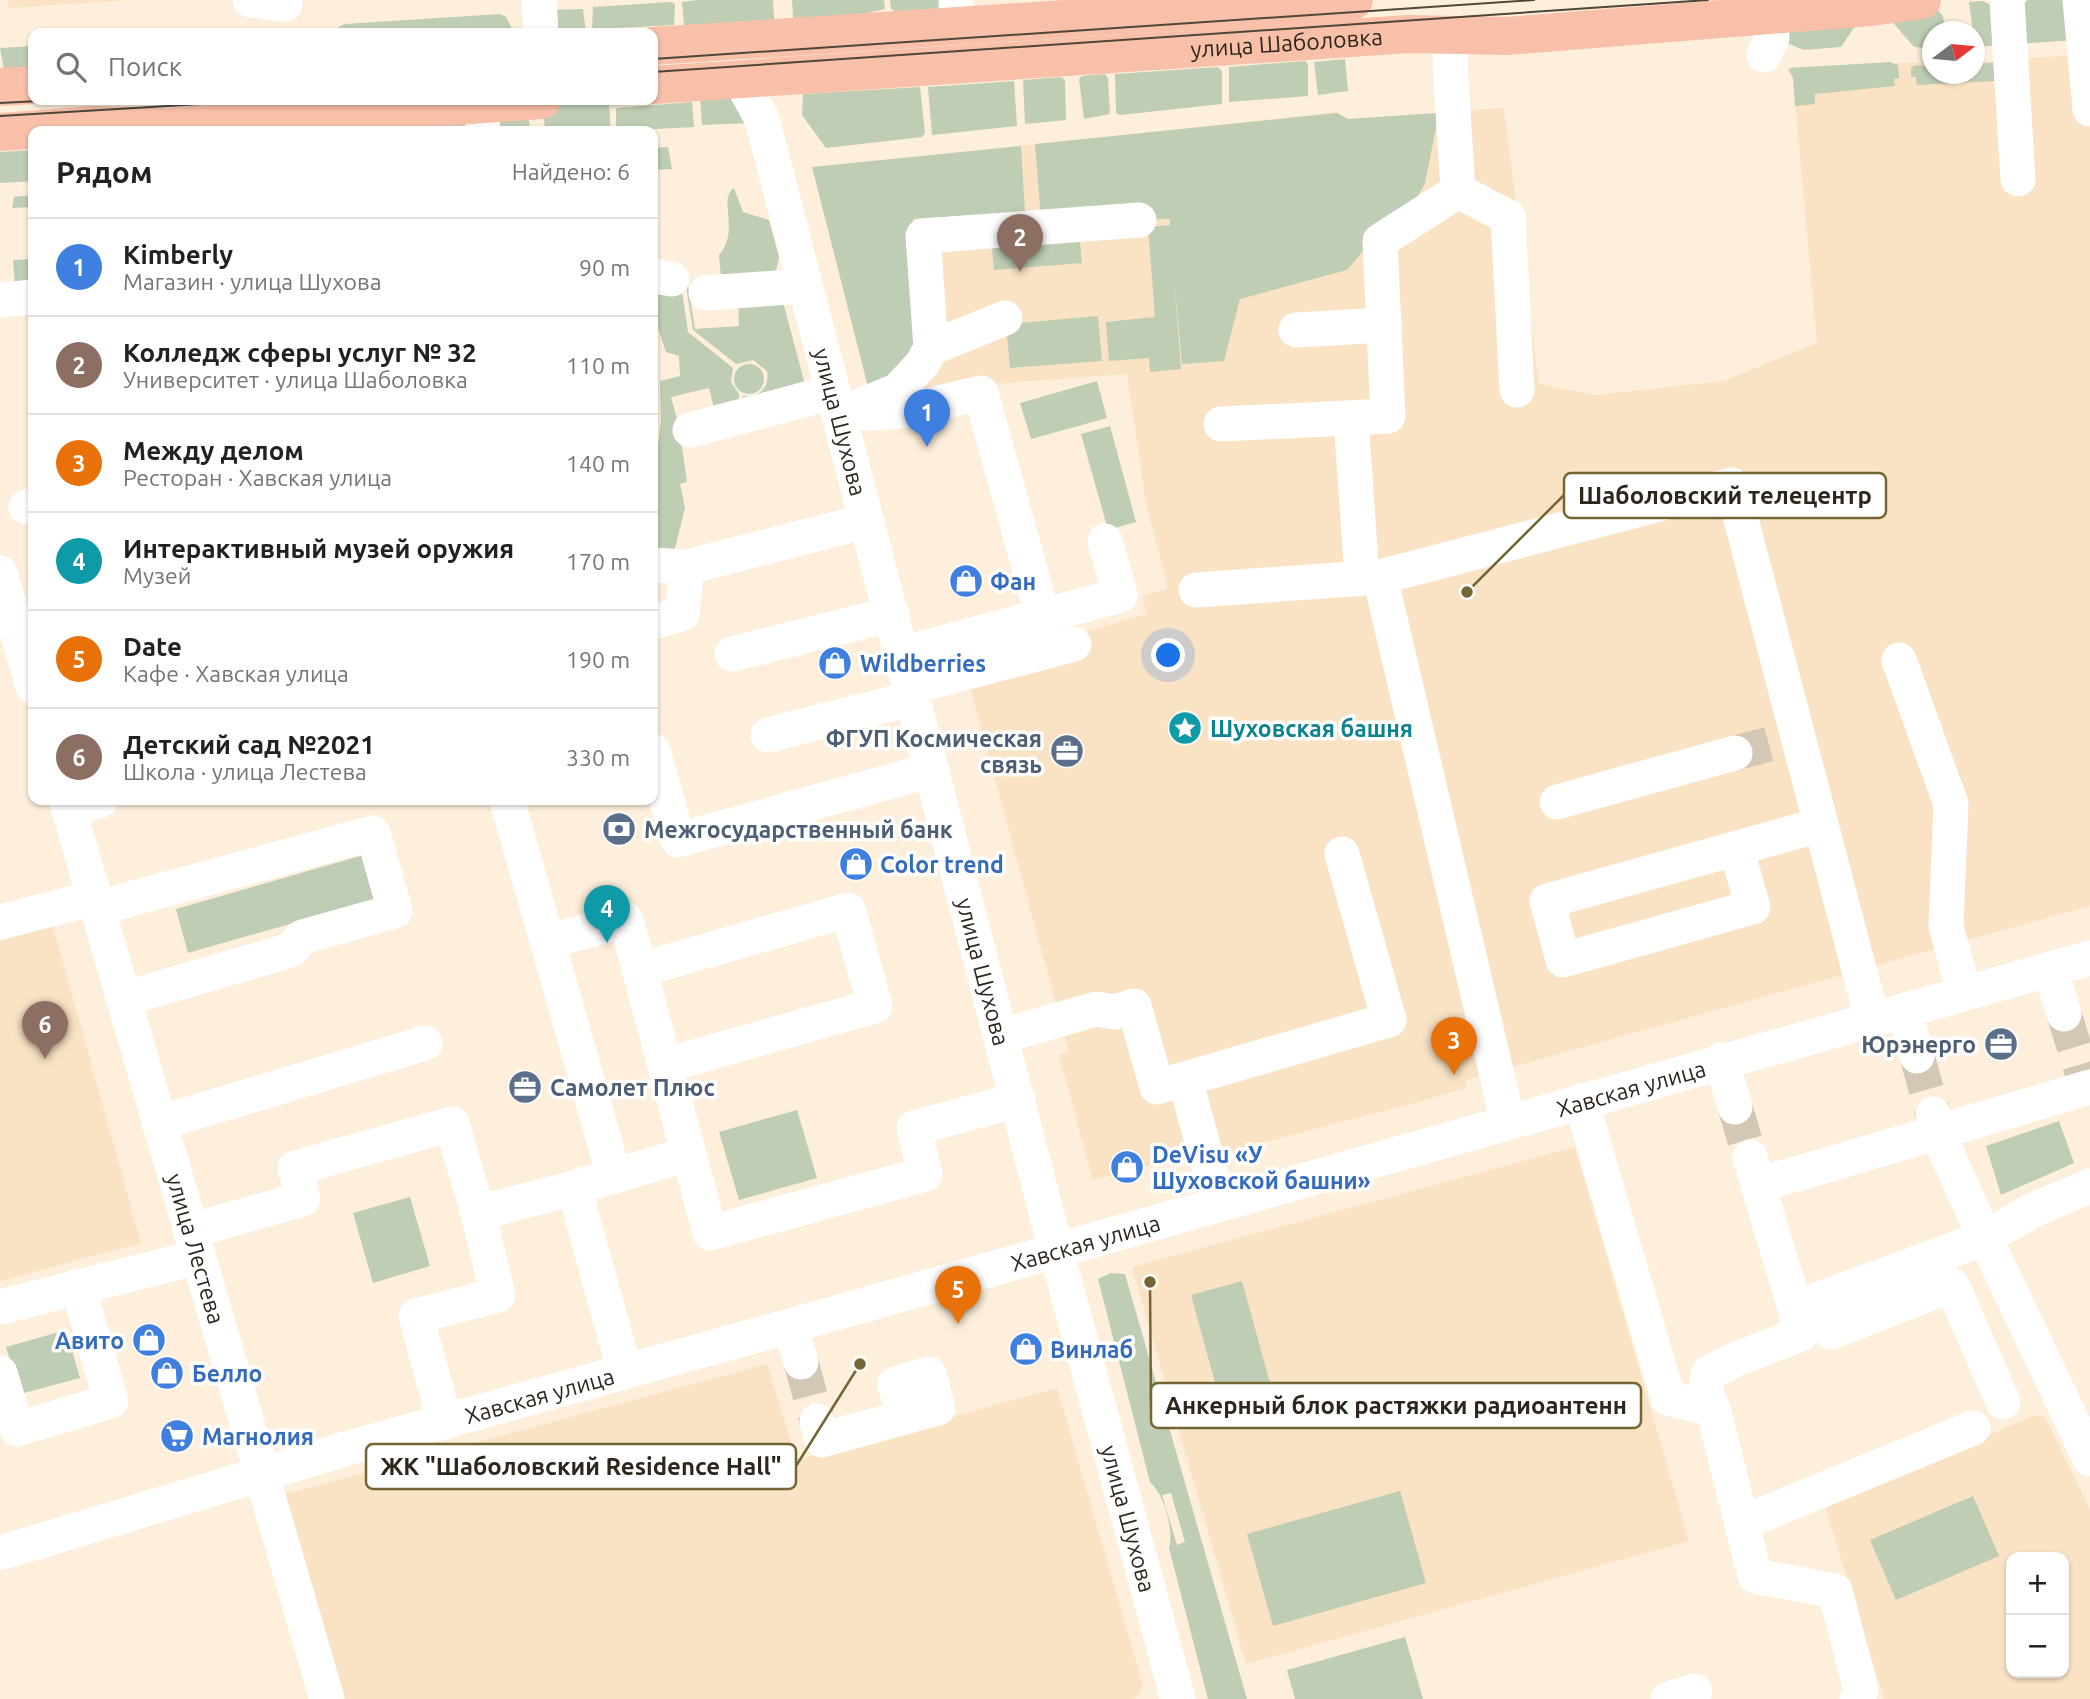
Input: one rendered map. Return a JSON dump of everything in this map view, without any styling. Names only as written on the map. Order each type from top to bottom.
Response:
[{"type":"main road","name":"улица Шаболовка","points":[[658,46],[957,13],[1354,0]]},
{"type":"main road","name":"улица Шаболовка","points":[[658,85],[1409,34],[1507,36],[1771,15],[1916,0]]},
{"type":"main road","points":[[0,87],[28,85]]},
{"type":"main road","points":[[172,126],[289,109],[482,119],[526,105]]},
{"type":"main road","points":[[80,126],[129,126]]},
{"type":"main road","points":[[0,132],[28,130]]},
{"type":"street","points":[[250,0],[284,18]]},
{"type":"street","points":[[539,0],[541,28]]},
{"type":"street","points":[[2007,0],[2018,179]]},
{"type":"street","points":[[2080,0],[2090,109]]},
{"type":"street","points":[[1193,5],[1196,49]]},
{"type":"street","points":[[1764,55],[1772,38],[1771,15]]},
{"type":"street","points":[[1453,35],[1450,63],[1458,191]]},
{"type":"street","name":"улица Шухова","points":[[719,41],[762,119],[1056,1250],[1178,1699]]},
{"type":"street","points":[[762,119],[769,96],[783,75]]},
{"type":"street","points":[[1221,424],[1388,416],[1380,241],[1458,191]]},
{"type":"street","points":[[1458,191],[1508,217],[1517,390]]},
{"type":"street","points":[[690,430],[898,390],[922,365],[931,348],[923,236],[1139,220]]},
{"type":"street","points":[[706,293],[805,286]]},
{"type":"street","points":[[0,300],[28,297]]},
{"type":"street","points":[[931,348],[1005,318]]},
{"type":"street","points":[[1296,330],[1384,326]]},
{"type":"street","points":[[836,404],[903,411],[981,393],[1043,617]]},
{"type":"street","points":[[1351,418],[1371,577],[1507,1122]]},
{"type":"street","points":[[1196,590],[1371,577],[1732,485],[1787,739],[1888,1015],[1917,1056]]},
{"type":"street","points":[[658,565],[687,567],[867,521]]},
{"type":"street","points":[[768,735],[909,680],[1043,617],[1120,595],[1105,541]]},
{"type":"street","points":[[658,621],[682,614],[687,567]]},
{"type":"street","points":[[0,575],[23,615],[28,651]]},
{"type":"street","points":[[732,654],[892,614]]},
{"type":"street","points":[[909,680],[971,680],[1074,644]]},
{"type":"street","points":[[1899,660],[1951,804],[1946,926],[1964,993]]},
{"type":"street","points":[[1557,802],[1735,753]]},
{"type":"street","points":[[658,769],[678,840],[932,770]]},
{"type":"street","name":"улица Лестева","points":[[78,805],[96,903],[327,1699]]},
{"type":"street","points":[[508,805],[614,1176]]},
{"type":"street","points":[[1736,848],[1753,907],[1563,960],[1547,901],[1736,848],[1820,825]]},
{"type":"street","points":[[0,922],[96,903],[373,833],[396,911],[302,937],[291,950],[123,999]]},
{"type":"street","points":[[1002,1036],[1096,1009],[1115,1012],[1134,1006],[1157,1087],[1389,1020],[1342,854]]},
{"type":"street","points":[[639,970],[848,910],[852,922],[875,1006],[666,1065]]},
{"type":"street","points":[[547,942],[626,920],[710,1233],[925,1174],[914,1128],[1018,1100]]},
{"type":"street","name":"Хавская улица","points":[[0,1553],[445,1422],[2090,958]]},
{"type":"street","points":[[2050,969],[2064,1014]]},
{"type":"street","points":[[159,1123],[425,1043]]},
{"type":"street","points":[[1721,1060],[1735,1107]]},
{"type":"street","points":[[1185,1079],[1219,1204]]},
{"type":"street","points":[[2003,1402],[1952,1285],[1831,1332],[1808,1303],[1754,1171],[2086,1082]]},
{"type":"street","points":[[1581,1101],[1668,1398],[1713,1409]]},
{"type":"street","points":[[0,1307],[78,1286],[194,1244],[303,1199],[295,1168],[452,1124],[498,1295],[416,1316],[445,1422]]},
{"type":"street","points":[[1936,1124],[1985,1238],[2090,1459]]},
{"type":"street","points":[[478,1213],[688,1154]]},
{"type":"street","points":[[1808,1303],[1985,1238],[2031,1210],[2090,1186]]},
{"type":"street","points":[[573,1188],[625,1372]]},
{"type":"street","points":[[0,1373],[17,1429],[111,1401],[78,1286]]},
{"type":"street","points":[[1808,1303],[1801,1334],[1734,1360],[1709,1373],[1705,1393],[1713,1409],[1755,1576],[1835,1591],[1861,1690],[1857,1699]]},
{"type":"street","points":[[790,1326],[801,1362]]},
{"type":"street","points":[[817,1421],[822,1440],[904,1417]]},
{"type":"street","points":[[1742,1523],[1973,1428]]},
{"type":"shaded area","points":[[8,0],[130,0],[9,8]]},
{"type":"shaded area","points":[[2090,54],[2090,906],[1465,1080],[1466,1088],[1414,1103],[1219,1154],[1217,1147],[1093,1180],[1059,1055],[1069,1052],[1067,1044],[966,673],[1071,636],[1147,614],[1142,596],[1168,588],[1146,504],[1127,374],[926,389],[900,397],[834,166],[1337,112],[1347,119],[1504,108],[1539,384],[1595,395],[1724,381],[1817,343],[1793,79],[1787,70],[1791,67],[1922,62],[1922,84],[1985,84],[1985,61]]},
{"type":"shaded area","points":[[53,926],[141,1243],[0,1281],[0,941]]},
{"type":"shaded area","points":[[1575,1147],[1689,1541],[1246,1664],[1132,1267]]},
{"type":"shaded area","points":[[767,1364],[797,1460],[1057,1388],[1143,1685],[1135,1699],[343,1699],[282,1495]]},
{"type":"shaded area","points":[[2035,1415],[2045,1417],[2090,1510],[2090,1699],[1884,1699],[1825,1506]]},
{"type":"green space","points":[[773,0],[775,32],[684,25],[682,2]]},
{"type":"green space","points":[[792,0],[884,0],[885,9],[794,30]]},
{"type":"green space","points":[[890,0],[950,0],[947,10],[895,11],[891,9]]},
{"type":"green space","points":[[2028,0],[2064,0],[2076,40],[2018,44],[2019,8]]},
{"type":"green space","points":[[1983,1],[1996,8],[2003,45],[1985,46],[1985,21],[1972,21],[1969,2]]},
{"type":"green space","points":[[671,2],[675,4],[674,25],[592,28],[593,7]]},
{"type":"green space","points":[[1936,8],[1944,21],[1922,21],[1922,48],[1914,47],[1888,17]]},
{"type":"green space","points":[[583,9],[585,28],[550,28],[548,10]]},
{"type":"green space","points":[[500,14],[506,17],[512,28],[339,28],[345,24]]},
{"type":"green space","points":[[1859,20],[1841,47],[1804,50],[1780,40],[1787,29]]},
{"type":"green space","points":[[28,46],[28,72],[4,70],[0,48]]},
{"type":"green space","points":[[1345,59],[1348,91],[1318,95],[1314,62]]},
{"type":"green space","points":[[1305,61],[1308,65],[1308,96],[1229,102],[1229,67]]},
{"type":"green space","points":[[1890,62],[1898,65],[1899,78],[1894,79],[1895,86],[1815,94],[1815,104],[1795,106],[1793,78],[1789,70],[1791,68]]},
{"type":"green space","points":[[2004,62],[1995,81],[1985,82],[1985,63]]},
{"type":"green space","points":[[1915,65],[1922,66],[1922,84],[1936,84],[1917,85],[1916,77],[1911,77],[1911,68]]},
{"type":"green space","points":[[1218,67],[1222,71],[1222,104],[1120,115],[1116,113],[1115,74]]},
{"type":"green space","points":[[1105,74],[1108,78],[1110,114],[1084,119],[1079,79],[1082,76]]},
{"type":"green space","points":[[1062,77],[1065,81],[1066,120],[1025,124],[1023,80]]},
{"type":"green space","points":[[1014,81],[1017,126],[932,135],[928,87]]},
{"type":"green space","points":[[722,87],[750,123],[702,125],[700,97]]},
{"type":"green space","points":[[920,87],[925,133],[922,137],[826,148],[802,115],[803,94]]},
{"type":"green space","points":[[692,102],[694,127],[658,129],[658,126],[616,126],[616,108]]},
{"type":"green space","points":[[609,105],[611,126],[545,126],[543,107]]},
{"type":"green space","points":[[528,108],[530,126],[494,126],[495,122]]},
{"type":"green space","points":[[1337,113],[1348,119],[1439,113],[1425,183],[1406,218],[1378,233],[1347,270],[1240,299],[1224,361],[1182,364],[1174,277],[1181,369],[1150,372],[1149,358],[1109,361],[1106,322],[1155,317],[1148,227],[1170,225],[1170,219],[1041,220],[1035,144]]},
{"type":"green space","points":[[454,115],[467,126],[385,126]]},
{"type":"green space","points":[[1021,146],[1025,212],[913,219],[919,313],[913,364],[869,391],[812,167]]},
{"type":"green space","points":[[668,147],[672,169],[658,170],[658,148]]},
{"type":"green space","points":[[28,150],[28,181],[0,183],[0,152]]},
{"type":"green space","points":[[734,188],[743,212],[769,220],[779,257],[776,271],[721,277],[719,255],[728,235],[728,200],[729,193]]},
{"type":"green space","points":[[28,196],[28,207],[12,208],[14,197]]},
{"type":"green space","points":[[1079,232],[1082,263],[994,270],[991,238]]},
{"type":"green space","points":[[28,259],[28,286],[15,287],[13,260]]},
{"type":"green space","points":[[658,286],[682,291],[688,332],[733,368],[731,382],[739,394],[739,410],[716,416],[709,388],[671,397],[679,426],[687,482],[680,484],[685,508],[673,556],[658,560],[660,381],[680,376],[679,356],[666,352],[658,328]]},
{"type":"green space","points":[[686,286],[695,329],[739,326],[738,297],[782,298],[807,392],[743,409],[743,396],[754,395],[762,390],[767,382],[767,371],[753,360],[736,364],[693,330]]},
{"type":"green space","points":[[1098,316],[1102,361],[1010,368],[1006,324]]},
{"type":"green space","points":[[749,364],[760,368],[764,379],[760,390],[749,394],[738,390],[734,379],[738,368]]},
{"type":"green space","points":[[1097,381],[1107,418],[1031,439],[1020,403]]},
{"type":"green space","points":[[1110,426],[1136,522],[1108,530],[1081,434]]},
{"type":"green space","points":[[364,855],[377,899],[188,953],[176,909]]},
{"type":"green space","points":[[797,1110],[817,1178],[739,1200],[719,1132]]},
{"type":"green space","points":[[2059,1121],[2074,1163],[2001,1195],[1986,1146]]},
{"type":"green space","points":[[410,1197],[430,1266],[373,1283],[353,1213]]},
{"type":"green space","points":[[1111,1273],[1125,1274],[1247,1699],[1208,1699],[1169,1548],[1167,1512],[1160,1495],[1150,1482],[1098,1279]],"holes":[[[1171,1493],[1185,1542],[1177,1545],[1162,1495]]]},
{"type":"green space","points":[[1242,1281],[1270,1383],[1219,1397],[1191,1295]]},
{"type":"green space","points":[[66,1330],[80,1378],[20,1394],[6,1347]]},
{"type":"green space","points":[[1400,1491],[1426,1583],[1273,1626],[1247,1534]]},
{"type":"green space","points":[[1973,1496],[1999,1556],[1896,1600],[1870,1540]]},
{"type":"green space","points":[[1405,1637],[1423,1699],[1295,1699],[1287,1670]]},
{"type":"tunnel","points":[[1735,753],[1777,742]]},
{"type":"tunnel","points":[[2064,1014],[2082,1072]]},
{"type":"tunnel","points":[[1917,1056],[1933,1114]]},
{"type":"tunnel","points":[[1735,1107],[1750,1157]]},
{"type":"tunnel","points":[[801,1362],[817,1421]]},
{"type":"tram line","points":[[658,59],[1534,0]]},
{"type":"tram line","points":[[658,72],[1708,0]]},
{"type":"tram line","points":[[0,103],[28,102]]},
{"type":"tram line","points":[[0,116],[184,105]]},
{"type":"place","name":"Колледж сферы услуг № 32","points":[[1020,272]]},
{"type":"place","name":"Kimberly","points":[[927,447]]},
{"type":"place","name":"Фан","points":[[966,581]]},
{"type":"place","name":"Шаболовский телецентр","points":[[1467,592]]},
{"type":"place","name":"Wildberries","points":[[835,663]]},
{"type":"place","name":"Шуховская башня","points":[[1185,728]]},
{"type":"place","name":"ФГУП Космическая связь","points":[[1067,751]]},
{"type":"place","name":"Межгосударственный банк","points":[[619,829]]},
{"type":"place","name":"Color trend","points":[[856,864]]},
{"type":"place","name":"Интерактивный музей оружия","points":[[607,943]]},
{"type":"place","name":"Юрэнерго","points":[[2001,1044]]},
{"type":"place","name":"Детский сад №2021","points":[[45,1059]]},
{"type":"place","name":"Между делом","points":[[1454,1075]]},
{"type":"place","name":"Самолет Плюс","points":[[525,1087]]},
{"type":"place","name":"DeVisu «У Шуховской башни»","points":[[1127,1167]]},
{"type":"place","name":"Анкерный блок растяжки радиоантенн","points":[[1150,1282]]},
{"type":"place","name":"Date","points":[[958,1324]]},
{"type":"place","name":"Авито","points":[[149,1340]]},
{"type":"place","name":"Винлаб","points":[[1026,1349]]},
{"type":"place","name":"ЖК \"Шаболовский Residence Hall\"","points":[[860,1364]]},
{"type":"place","name":"Белло","points":[[167,1373]]},
{"type":"place","name":"Магнолия","points":[[177,1436]]}]
